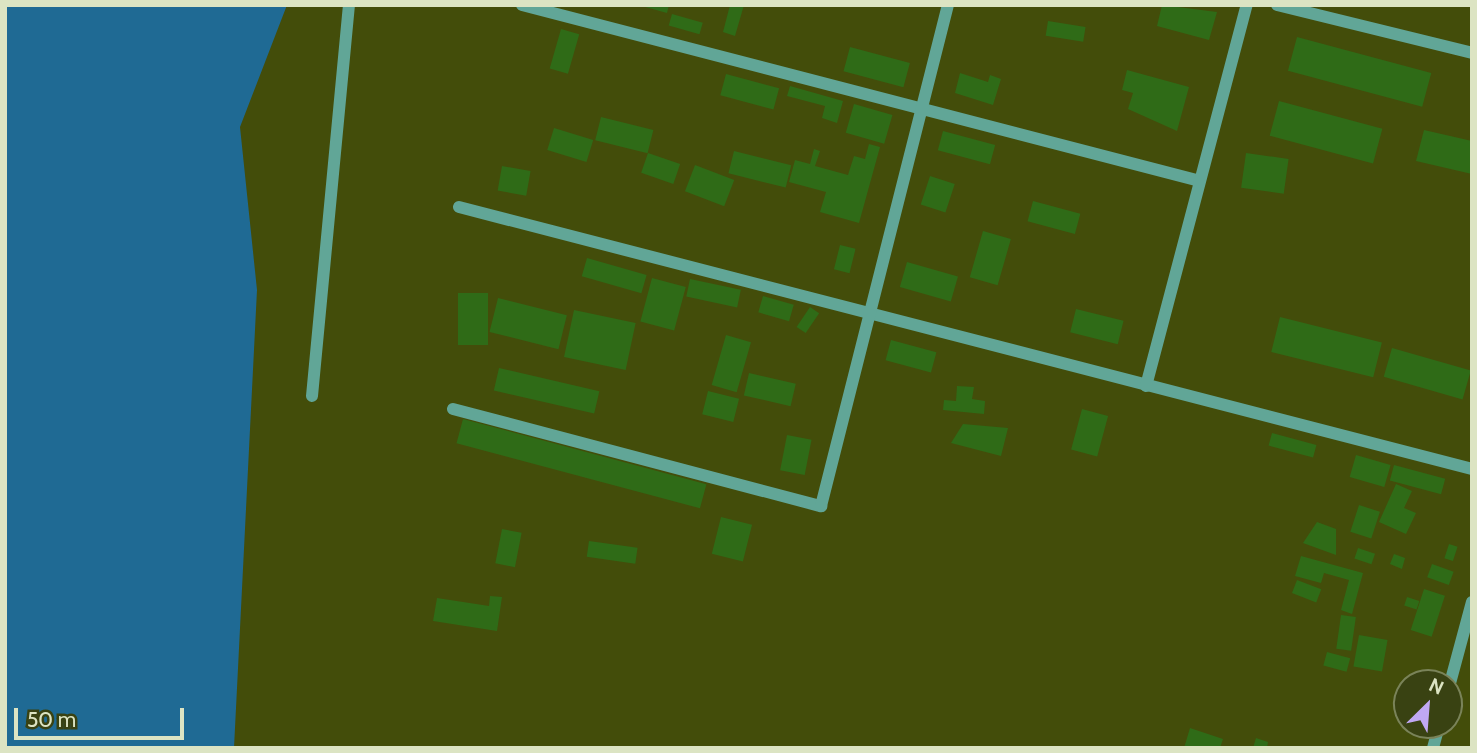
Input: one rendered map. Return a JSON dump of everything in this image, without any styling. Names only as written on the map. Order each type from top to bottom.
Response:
[{"type":"street","points":[[312,396],[349,5]]},
{"type":"street","points":[[522,5],[923,113],[1200,181]]},
{"type":"street","points":[[453,409],[821,506],[866,312],[923,113],[948,5]]},
{"type":"street","points":[[1146,386],[1247,5]]},
{"type":"street","points":[[1277,5],[1472,53]]},
{"type":"street","points":[[459,207],[1472,469]]},
{"type":"street","points":[[1454,669],[1472,602]]},
{"type":"water","points":[[5,5],[287,5],[240,127],[257,290],[234,748],[5,748]]},
{"type":"building","points":[[638,5],[669,5],[667,13]]},
{"type":"building","points":[[730,5],[744,5],[735,36],[723,32]]},
{"type":"building","points":[[1162,5],[1217,12],[1209,40],[1157,26]]},
{"type":"building","points":[[672,14],[703,23],[699,34],[669,26]]},
{"type":"building","points":[[1048,21],[1086,27],[1083,42],[1046,36]]},
{"type":"building","points":[[561,29],[579,34],[568,74],[550,68]]},
{"type":"building","points":[[1297,37],[1431,73],[1422,107],[1288,71]]},
{"type":"building","points":[[850,47],[910,63],[903,87],[844,71]]},
{"type":"building","points":[[1127,70],[1189,87],[1177,131],[1128,109],[1133,93],[1122,90]]},
{"type":"building","points":[[960,73],[988,82],[990,75],[1001,79],[993,105],[955,93]]},
{"type":"building","points":[[726,74],[779,88],[773,109],[720,95]]},
{"type":"building","points":[[790,86],[843,101],[837,123],[822,118],[825,106],[787,96]]},
{"type":"building","points":[[1279,101],[1382,129],[1373,163],[1270,136]]},
{"type":"building","points":[[854,104],[892,115],[884,144],[846,133]]},
{"type":"building","points":[[601,117],[653,130],[648,153],[595,140]]},
{"type":"building","points":[[554,128],[593,140],[586,162],[547,150]]},
{"type":"building","points":[[1424,130],[1472,141],[1472,174],[1416,161]]},
{"type":"building","points":[[943,131],[995,145],[990,164],[938,150]]},
{"type":"building","points":[[869,144],[880,147],[859,223],[820,212],[826,192],[789,182],[795,160],[810,164],[814,149],[820,151],[815,166],[848,175],[854,156],[865,159]]},
{"type":"building","points":[[734,151],[791,165],[786,188],[728,173]]},
{"type":"building","points":[[648,153],[680,164],[673,184],[641,173]]},
{"type":"building","points":[[1246,153],[1289,159],[1284,194],[1241,188]]},
{"type":"building","points":[[695,165],[734,180],[724,206],[685,191]]},
{"type":"building","points":[[502,166],[531,171],[526,196],[498,191]]},
{"type":"building","points":[[930,176],[955,184],[945,213],[921,205]]},
{"type":"building","points":[[1033,201],[1080,214],[1075,234],[1028,221]]},
{"type":"building","points":[[983,231],[1011,239],[998,285],[970,277]]},
{"type":"building","points":[[840,245],[856,249],[849,273],[834,269]]},
{"type":"building","points":[[587,258],[647,275],[641,293],[582,276]]},
{"type":"building","points":[[907,262],[958,277],[951,302],[900,287]]},
{"type":"building","points":[[652,278],[686,287],[674,331],[640,321]]},
{"type":"building","points":[[690,279],[741,290],[737,307],[686,297]]},
{"type":"building","points":[[458,293],[488,293],[488,345],[458,345]]},
{"type":"building","points":[[763,296],[794,305],[789,321],[758,312]]},
{"type":"building","points":[[498,298],[567,315],[558,349],[490,332]]},
{"type":"building","points":[[810,307],[819,313],[806,333],[797,327]]},
{"type":"building","points":[[1076,309],[1124,321],[1118,344],[1070,332]]},
{"type":"building","points":[[574,310],[636,323],[626,370],[564,357]]},
{"type":"building","points":[[1280,317],[1382,342],[1373,377],[1271,352]]},
{"type":"building","points":[[726,335],[751,342],[737,392],[712,385]]},
{"type":"building","points":[[891,340],[936,352],[931,372],[886,360]]},
{"type":"building","points":[[1392,348],[1471,371],[1463,399],[1384,377]]},
{"type":"building","points":[[499,368],[599,391],[594,414],[494,390]]},
{"type":"building","points":[[749,373],[796,384],[791,406],[744,395]]},
{"type":"building","points":[[957,386],[974,387],[972,399],[985,401],[984,414],[943,410],[944,400],[956,401]]},
{"type":"building","points":[[708,391],[739,399],[733,422],[702,414]]},
{"type":"building","points":[[1082,409],[1108,416],[1097,457],[1071,450]]},
{"type":"building","points":[[463,419],[706,484],[700,508],[457,443]]},
{"type":"building","points":[[963,424],[1008,428],[1001,456],[951,443]]},
{"type":"building","points":[[1272,433],[1316,445],[1313,457],[1269,446]]},
{"type":"building","points":[[787,435],[812,440],[805,475],[780,470]]},
{"type":"building","points":[[1356,455],[1391,465],[1384,487],[1350,477]]},
{"type":"building","points":[[1394,465],[1445,479],[1441,494],[1390,480]]},
{"type":"building","points":[[1396,484],[1412,491],[1404,508],[1416,513],[1406,534],[1379,522]]},
{"type":"building","points":[[1359,505],[1380,512],[1371,538],[1350,532]]},
{"type":"building","points":[[721,517],[752,525],[743,562],[712,554]]},
{"type":"building","points":[[1317,522],[1336,529],[1336,555],[1303,543]]},
{"type":"building","points":[[502,529],[522,533],[515,567],[495,563]]},
{"type":"building","points":[[589,541],[638,548],[635,564],[587,557]]},
{"type":"building","points":[[1449,544],[1458,547],[1453,561],[1444,558]]},
{"type":"building","points":[[1358,548],[1375,554],[1371,564],[1354,558]]},
{"type":"building","points":[[1394,554],[1405,558],[1402,569],[1390,564]]},
{"type":"building","points":[[1301,556],[1363,573],[1352,614],[1341,610],[1349,580],[1324,573],[1321,583],[1295,576]]},
{"type":"building","points":[[1432,564],[1454,572],[1449,585],[1427,577]]},
{"type":"building","points":[[1297,580],[1321,589],[1316,602],[1292,593]]},
{"type":"building","points":[[1424,589],[1445,596],[1432,637],[1411,630]]},
{"type":"building","points":[[490,596],[502,597],[497,631],[433,621],[437,598],[489,606]]},
{"type":"building","points":[[1407,597],[1419,601],[1417,610],[1404,606]]},
{"type":"building","points":[[1341,615],[1356,617],[1351,651],[1336,649]]},
{"type":"building","points":[[1359,635],[1388,640],[1382,672],[1353,667]]},
{"type":"building","points":[[1327,652],[1350,658],[1347,672],[1323,666]]},
{"type":"building","points":[[1190,728],[1223,739],[1220,748],[1184,748]]},
{"type":"building","points":[[1256,738],[1268,742],[1267,748],[1253,748]]}]
